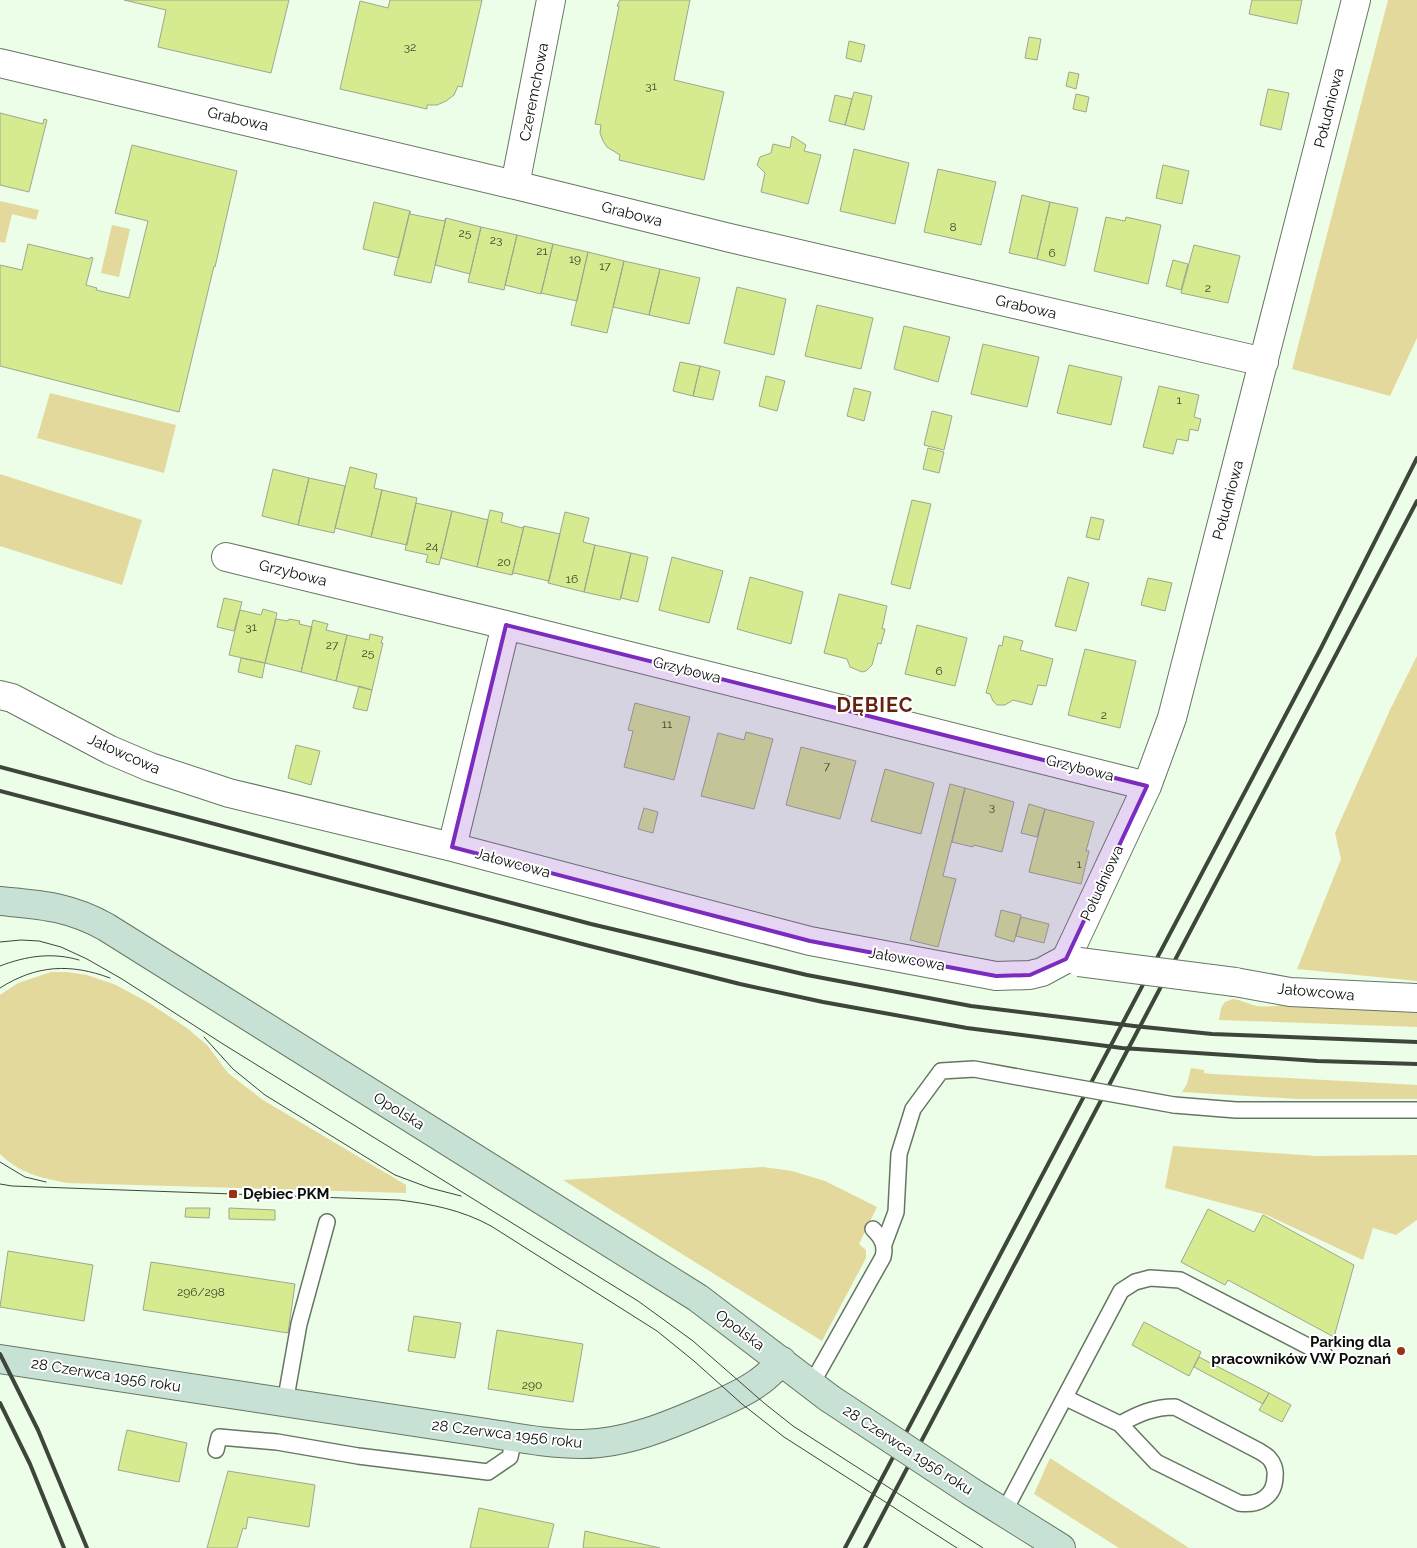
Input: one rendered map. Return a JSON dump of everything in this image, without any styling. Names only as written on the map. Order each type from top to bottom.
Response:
[{"type":"street","name":"Czeremchowa","points":[[515,185],[551,0]]},
{"type":"street","name":"Południowa","points":[[1073,960],[1147,786],[1172,718],[1356,0]]},
{"type":"street","name":"Grabowa","points":[[0,62],[730,238],[1264,362]]},
{"type":"street","name":"Grzybowa","points":[[226,557],[506,625],[1147,786]]},
{"type":"street","points":[[452,847],[506,625]]},
{"type":"street","name":"Jałowcowa","points":[[0,695],[12,698],[110,750],[150,767],[229,793],[452,847],[810,941],[996,976],[1030,975],[1073,960],[1234,982],[1290,992],[1417,998]]},
{"type":"street","name":"Opolska","points":[[0,901],[58,908],[81,914],[106,927],[698,1298],[782,1361]]},
{"type":"street","name":"28 Czerwca 1956 roku","points":[[0,1359],[514,1437],[582,1444],[633,1436],[676,1422],[734,1397],[756,1384],[782,1361],[820,1391],[1061,1548]]},
{"type":"lane","points":[[820,1391],[884,1257],[884,1244],[896,1212],[899,1154],[913,1109],[941,1071],[974,1069],[1174,1104],[1236,1110],[1417,1110]]},
{"type":"lane","points":[[285,1403],[299,1324],[327,1222]]},
{"type":"lane","points":[[873,1230],[882,1239],[884,1244]]},
{"type":"lane","points":[[1004,1512],[1066,1398],[1121,1290],[1135,1282],[1150,1278],[1180,1280],[1325,1355]]},
{"type":"lane","points":[[1066,1398],[1120,1424],[1156,1462],[1239,1503],[1254,1504],[1262,1500],[1275,1486],[1276,1474],[1270,1458],[1175,1407],[1161,1407],[1144,1411],[1120,1424]]},
{"type":"lane","points":[[216,1450],[219,1437],[277,1442],[358,1456],[488,1472],[510,1457],[514,1437]]},
{"type":"highlighted area","points":[[506,625],[1147,786],[1066,959],[1030,975],[996,976],[810,941],[452,847]]},
{"type":"shaded area","points":[[1388,0],[1417,0],[1417,338],[1390,396],[1292,369]]},
{"type":"shaded area","points":[[0,201],[39,210],[36,220],[12,214],[5,243],[0,242]]},
{"type":"shaded area","points":[[112,225],[130,229],[119,277],[101,273]]},
{"type":"shaded area","points":[[50,393],[176,425],[164,473],[37,438]]},
{"type":"shaded area","points":[[0,474],[142,520],[122,585],[0,546]]},
{"type":"shaded area","points":[[1417,656],[1417,981],[1297,969],[1341,859],[1335,833],[1390,710]]},
{"type":"shaded area","points":[[51,972],[87,975],[116,985],[149,1003],[187,1028],[207,1045],[228,1073],[263,1100],[406,1185],[406,1193],[67,1183],[39,1177],[15,1166],[0,1154],[0,995],[18,983]]},
{"type":"shaded area","points":[[1233,999],[1260,1006],[1417,1009],[1417,1027],[1219,1020],[1221,1008],[1225,1002]]},
{"type":"shaded area","points":[[1191,1068],[1213,1074],[1417,1085],[1417,1099],[1299,1099],[1182,1092],[1187,1084]]},
{"type":"shaded area","points":[[1173,1146],[1316,1156],[1417,1155],[1417,1220],[1396,1235],[1373,1228],[1363,1260],[1267,1215],[1165,1188]]},
{"type":"shaded area","points":[[763,1167],[792,1171],[825,1181],[877,1207],[859,1244],[866,1250],[866,1258],[822,1341],[563,1180]]},
{"type":"shaded area","points":[[1050,1458],[1189,1548],[1119,1548],[1034,1494]]},
{"type":"building","points":[[124,0],[289,0],[271,73],[158,47],[166,10]]},
{"type":"building","points":[[390,0],[482,0],[462,87],[458,86],[454,95],[446,101],[437,105],[427,105],[427,109],[340,89],[360,1],[388,8]]},
{"type":"building","points":[[620,0],[690,0],[674,80],[724,92],[704,180],[619,160],[620,155],[607,147],[603,141],[600,133],[601,125],[595,124],[619,6],[617,6]]},
{"type":"building","points":[[1252,0],[1302,0],[1297,24],[1249,14]]},
{"type":"building","points":[[1029,37],[1041,39],[1037,60],[1025,58]]},
{"type":"building","points":[[849,41],[865,45],[861,62],[846,58]]},
{"type":"building","points":[[1069,72],[1079,74],[1076,89],[1066,86]]},
{"type":"building","points":[[1268,89],[1289,93],[1281,130],[1260,125]]},
{"type":"building","points":[[854,92],[872,96],[864,130],[845,125]]},
{"type":"building","points":[[1076,94],[1089,97],[1086,112],[1073,109]]},
{"type":"building","points":[[835,95],[852,99],[845,125],[829,121]]},
{"type":"building","points":[[0,113],[43,124],[44,119],[47,120],[29,192],[0,185]]},
{"type":"building","points":[[792,136],[806,145],[804,151],[821,155],[808,204],[761,192],[765,173],[757,165],[760,157],[771,153],[773,144],[790,148]]},
{"type":"building","points":[[132,145],[237,171],[179,412],[0,366],[0,265],[22,270],[28,244],[90,259],[91,257],[93,258],[86,285],[97,288],[96,290],[129,298],[148,221],[115,213]]},
{"type":"building","points":[[854,149],[909,163],[895,224],[840,211]]},
{"type":"building","points":[[1163,165],[1189,171],[1182,204],[1156,198]]},
{"type":"building","points":[[938,169],[996,182],[981,245],[924,232]]},
{"type":"building","points":[[1022,195],[1050,202],[1037,259],[1009,253]]},
{"type":"building","points":[[374,202],[410,211],[399,258],[363,249]]},
{"type":"building","points":[[1050,202],[1078,208],[1065,266],[1037,259]]},
{"type":"building","points":[[410,211],[410,214],[444,221],[446,218],[431,283],[394,275]]},
{"type":"building","points":[[1106,217],[1125,221],[1126,217],[1161,225],[1148,284],[1094,271]]},
{"type":"building","points":[[446,218],[481,227],[470,274],[435,265]]},
{"type":"building","points":[[481,227],[517,235],[504,290],[468,282]]},
{"type":"building","points":[[517,235],[553,244],[541,294],[505,285]]},
{"type":"building","points":[[553,244],[588,252],[577,301],[541,293]]},
{"type":"building","points":[[1194,245],[1240,256],[1228,303],[1181,293]]},
{"type":"building","points":[[588,252],[624,261],[607,333],[571,325]]},
{"type":"building","points":[[1173,260],[1188,264],[1181,290],[1166,286]]},
{"type":"building","points":[[624,261],[660,269],[649,315],[613,307]]},
{"type":"building","points":[[660,269],[700,278],[689,324],[649,315]]},
{"type":"building","points":[[737,287],[786,299],[774,355],[724,343]]},
{"type":"building","points":[[817,305],[873,318],[861,369],[805,356]]},
{"type":"building","points":[[904,326],[950,337],[938,382],[894,369]]},
{"type":"building","points":[[983,344],[1039,357],[1027,407],[971,394]]},
{"type":"building","points":[[680,362],[700,366],[693,396],[673,391]]},
{"type":"building","points":[[1069,365],[1122,377],[1111,425],[1057,413]]},
{"type":"building","points":[[700,366],[720,371],[713,400],[693,396]]},
{"type":"building","points":[[766,376],[785,381],[777,411],[759,406]]},
{"type":"building","points":[[1159,386],[1199,395],[1194,417],[1201,419],[1198,431],[1190,429],[1188,441],[1177,439],[1173,454],[1143,447]]},
{"type":"building","points":[[854,388],[871,392],[864,421],[847,416]]},
{"type":"building","points":[[932,411],[952,416],[944,450],[924,445]]},
{"type":"building","points":[[928,448],[944,452],[939,473],[923,469]]},
{"type":"building","points":[[350,467],[377,474],[374,488],[382,490],[371,537],[335,528]]},
{"type":"building","points":[[273,469],[309,478],[298,525],[262,516]]},
{"type":"building","points":[[309,478],[345,486],[334,533],[298,525]]},
{"type":"building","points":[[382,490],[417,498],[407,545],[371,537]]},
{"type":"building","points":[[912,500],[931,504],[910,589],[891,584]]},
{"type":"building","points":[[416,503],[452,511],[439,565],[426,562],[428,555],[405,550]]},
{"type":"building","points":[[490,510],[503,513],[501,522],[522,528],[524,526],[512,575],[477,567]]},
{"type":"building","points":[[452,511],[488,520],[477,567],[441,558]]},
{"type":"building","points":[[565,512],[589,518],[583,542],[595,545],[584,592],[548,583]]},
{"type":"building","points":[[1091,517],[1104,520],[1099,540],[1086,537]]},
{"type":"building","points":[[524,526],[560,534],[549,581],[514,573],[512,575]]},
{"type":"building","points":[[595,545],[631,553],[620,600],[584,592]]},
{"type":"building","points":[[631,553],[648,557],[638,602],[621,598]]},
{"type":"building","points":[[672,557],[723,571],[709,623],[659,610]]},
{"type":"building","points":[[750,577],[803,592],[791,644],[737,629]]},
{"type":"building","points":[[1068,577],[1089,583],[1076,631],[1055,626]]},
{"type":"building","points":[[1148,578],[1172,583],[1165,611],[1141,605]]},
{"type":"building","points":[[839,594],[887,606],[882,629],[885,629],[881,644],[878,643],[872,665],[866,671],[862,672],[850,667],[847,659],[824,653]]},
{"type":"building","points":[[224,598],[242,602],[234,631],[217,627]]},
{"type":"building","points":[[263,609],[277,613],[265,663],[229,655],[240,610],[261,615]]},
{"type":"building","points":[[276,619],[300,621],[299,624],[312,627],[301,672],[265,663]]},
{"type":"building","points":[[313,620],[328,624],[326,630],[347,635],[336,681],[301,672]]},
{"type":"building","points":[[917,625],[967,638],[955,686],[905,674]]},
{"type":"building","points":[[370,634],[383,637],[372,690],[336,681],[347,635],[369,640]]},
{"type":"building","points":[[1004,636],[1023,641],[1020,650],[1053,659],[1046,686],[1038,685],[1032,705],[1013,700],[1005,705],[997,705],[990,694],[986,693],[999,645],[1002,646]]},
{"type":"building","points":[[1085,649],[1136,661],[1120,728],[1068,715]]},
{"type":"building","points":[[241,658],[265,663],[262,678],[238,672]]},
{"type":"building","points":[[359,686],[372,690],[367,711],[353,708]]},
{"type":"building","points":[[635,703],[690,717],[674,780],[624,767],[633,731],[628,730]]},
{"type":"building","points":[[746,732],[773,739],[754,809],[701,796],[718,733],[744,740]]},
{"type":"building","points":[[296,745],[320,751],[311,785],[288,778]]},
{"type":"building","points":[[801,747],[856,761],[840,819],[786,805]]},
{"type":"building","points":[[885,769],[934,783],[921,834],[871,821]]},
{"type":"building","points":[[950,784],[965,788],[943,876],[956,879],[938,947],[910,940]]},
{"type":"building","points":[[965,788],[1014,802],[1002,852],[952,842]]},
{"type":"building","points":[[1029,804],[1045,809],[1037,837],[1021,833]]},
{"type":"building","points":[[644,808],[658,812],[653,833],[638,829]]},
{"type":"building","points":[[1045,809],[1094,822],[1086,851],[1089,851],[1081,884],[1029,872]]},
{"type":"building","points":[[1001,910],[1021,915],[1014,942],[995,936]]},
{"type":"building","points":[[1021,917],[1049,924],[1044,943],[1016,936]]},
{"type":"building","points":[[186,1208],[210,1208],[209,1218],[185,1217]]},
{"type":"building","points":[[229,1208],[275,1210],[275,1220],[229,1219]]},
{"type":"building","points":[[1208,1209],[1254,1232],[1263,1215],[1354,1265],[1334,1337],[1228,1280],[1225,1285],[1181,1262]]},
{"type":"building","points":[[8,1251],[93,1265],[84,1321],[0,1307]]},
{"type":"building","points":[[151,1262],[295,1284],[288,1333],[143,1310]]},
{"type":"building","points":[[414,1316],[461,1323],[455,1358],[408,1351]]},
{"type":"building","points":[[1144,1322],[1201,1352],[1189,1376],[1132,1345]]},
{"type":"building","points":[[497,1330],[583,1344],[573,1402],[488,1389]]},
{"type":"building","points":[[1199,1357],[1269,1393],[1263,1404],[1194,1367]]},
{"type":"building","points":[[1269,1393],[1291,1405],[1282,1422],[1259,1410]]},
{"type":"building","points":[[127,1430],[187,1443],[179,1482],[118,1470]]},
{"type":"building","points":[[228,1471],[315,1485],[309,1527],[248,1517],[246,1529],[243,1528],[237,1548],[207,1548]]},
{"type":"building","points":[[479,1508],[554,1524],[548,1548],[470,1548]]},
{"type":"building","points":[[585,1531],[616,1538],[660,1548],[583,1548]]},
{"type":"tram line","points":[[0,942],[39,941],[61,947],[122,979],[223,1044],[638,1301],[693,1341],[793,1426],[983,1548]]},
{"type":"tram line","points":[[0,966],[39,956],[59,956],[79,960]]},
{"type":"tram line","points":[[0,988],[13,980],[27,975],[54,969],[81,970],[110,978]]},
{"type":"tram line","points":[[204,1037],[233,1069],[265,1095],[395,1175],[430,1188],[461,1196]]},
{"type":"tram line","points":[[0,1162],[25,1177],[46,1182]]},
{"type":"tram line","points":[[0,1184],[12,1186],[399,1200],[435,1206],[480,1220],[657,1331],[742,1404],[784,1437],[957,1548]]},
{"type":"railway","points":[[845,1548],[1321,648],[1417,458]]},
{"type":"railway","points":[[865,1548],[1417,501]]},
{"type":"railway","points":[[0,767],[591,924],[807,975],[971,1006],[1134,1026],[1212,1034],[1417,1042]]},
{"type":"railway","points":[[0,791],[586,945],[740,984],[823,1002],[967,1028],[1122,1048],[1317,1061],[1417,1064]]},
{"type":"railway","points":[[0,1354],[38,1430],[87,1548]]},
{"type":"railway","points":[[0,1403],[30,1464],[64,1548]]},
{"type":"place","name":"Dębiec PKM","points":[[233,1194]]},
{"type":"place","name":"Parking dla pracowników VW Poznań","points":[[1401,1351]]},
{"type":"district","name":"DĘBIEC","points":[[875,705]]}]
